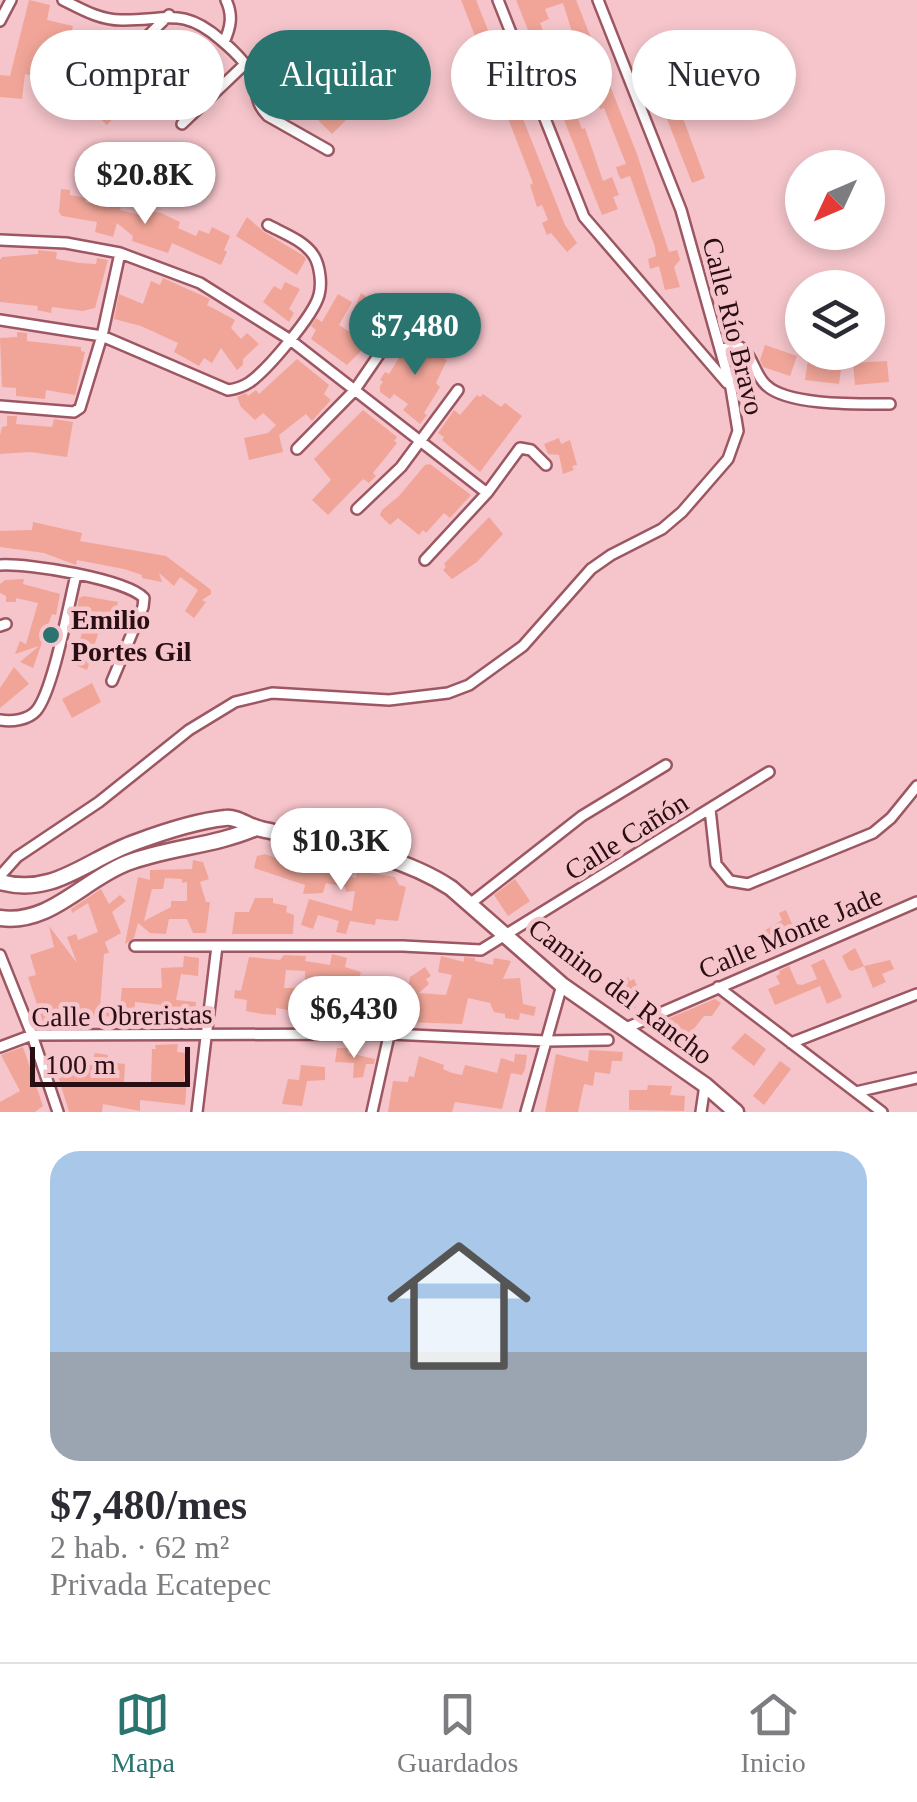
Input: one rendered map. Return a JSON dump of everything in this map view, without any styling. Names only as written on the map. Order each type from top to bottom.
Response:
[{"type":"main road","name":"Camino del Rancho","points":[[0,879],[22,888],[43,884],[138,841],[230,816],[256,828],[394,861],[436,878],[562,985],[705,1085],[736,1112]]},
{"type":"main road","points":[[0,918],[14,920],[54,908],[124,864],[229,840],[256,828]]},
{"type":"street","points":[[0,20],[11,0]]},
{"type":"street","points":[[63,0],[108,19],[168,15],[188,18],[206,30]]},
{"type":"street","points":[[226,0],[231,13],[230,30],[224,42],[244,63]]},
{"type":"street","points":[[498,0],[584,216],[731,388]]},
{"type":"street","name":"Calle Río Bravo","points":[[0,879],[17,857],[100,802],[190,730],[235,702],[272,693],[390,700],[423,697],[469,685],[524,646],[591,569],[610,555],[662,530],[728,459],[738,431],[731,388],[682,210],[598,0]]},
{"type":"street","points":[[153,30],[168,15]]},
{"type":"street","points":[[182,124],[244,65]]},
{"type":"street","points":[[279,120],[328,150]]},
{"type":"street","points":[[0,320],[102,336],[228,390],[250,382],[318,300],[320,280],[315,257],[305,246],[268,224]]},
{"type":"street","points":[[0,240],[66,243],[120,253],[200,283],[289,339],[487,493]]},
{"type":"street","points":[[0,406],[74,412],[80,408],[102,336],[120,253]]},
{"type":"street","points":[[297,449],[354,391],[402,321]]},
{"type":"street","points":[[720,349],[740,347],[747,352],[761,381],[771,390],[821,402],[890,404]]},
{"type":"street","points":[[357,509],[384,486],[422,442],[458,390]]},
{"type":"street","points":[[426,560],[487,493],[520,448],[531,450],[546,465]]},
{"type":"street","points":[[0,564],[76,575],[136,590],[144,598],[112,681]]},
{"type":"street","points":[[0,720],[12,722],[35,712],[46,694],[76,575]]},
{"type":"street","points":[[471,904],[582,816],[666,765]]},
{"type":"street","name":"Calle Cañón","points":[[135,946],[403,946],[481,950],[769,772]]},
{"type":"street","points":[[710,809],[716,864],[730,881],[748,884],[874,832],[917,786]]},
{"type":"street","name":"Calle Monte Jade","points":[[626,1028],[917,902]]},
{"type":"street","points":[[197,1112],[217,946]]},
{"type":"street","points":[[0,955],[58,1112]]},
{"type":"street","points":[[526,1112],[562,985]]},
{"type":"street","points":[[718,987],[882,1112]]},
{"type":"street","points":[[790,1043],[917,994]]},
{"type":"street","points":[[372,1112],[398,995]]},
{"type":"street","name":"Calle Obreristas","points":[[0,1047],[32,1034],[390,1034],[608,1040]]},
{"type":"street","points":[[856,1092],[917,1078]]},
{"type":"street","points":[[702,1112],[705,1085]]},
{"type":"building","points":[[29,0],[50,5],[47,20],[73,26],[72,30],[30,30],[30,75],[25,74],[22,99],[0,97],[0,75],[10,76]]},
{"type":"building","points":[[461,0],[476,0],[488,30],[473,30]]},
{"type":"building","points":[[516,0],[576,0],[588,30],[571,30],[563,3],[545,9],[549,19],[540,23],[543,30],[528,30]]},
{"type":"building","points":[[612,91],[669,252],[677,250],[680,260],[674,267],[680,287],[665,290],[659,266],[650,269],[648,259],[656,256],[655,247],[630,176],[621,179],[616,167],[626,164],[609,120],[612,120]]},
{"type":"building","points":[[318,120],[346,120],[332,134]]},
{"type":"building","points":[[509,120],[523,120],[565,225],[577,243],[567,252],[551,233],[547,235],[542,223],[548,220],[542,205],[537,207],[530,185],[533,183]]},
{"type":"building","points":[[564,120],[578,120],[585,128],[603,181],[612,177],[619,195],[613,197],[618,209],[602,215]]},
{"type":"building","points":[[667,120],[684,120],[705,178],[692,183]]},
{"type":"building","points":[[61,189],[86,198],[85,202],[110,207],[112,201],[122,203],[120,210],[140,215],[142,209],[161,213],[180,222],[178,228],[196,236],[199,230],[209,234],[212,227],[230,236],[224,250],[227,252],[221,265],[172,243],[168,253],[132,241],[133,236],[117,223],[113,237],[95,232],[97,222],[62,216]]},
{"type":"building","points":[[247,217],[304,256],[297,275],[236,236]]},
{"type":"building","points":[[38,250],[57,252],[56,259],[80,263],[96,264],[97,258],[108,260],[95,308],[83,311],[52,307],[51,313],[37,310],[38,306],[0,302],[2,257],[38,254]]},
{"type":"building","points":[[163,278],[210,299],[207,305],[235,320],[231,328],[241,339],[247,333],[259,344],[243,359],[243,365],[237,370],[221,348],[212,363],[204,358],[199,366],[174,352],[178,343],[114,319],[119,294],[143,304],[151,281],[160,285]]},
{"type":"building","points":[[285,282],[300,289],[289,309],[294,313],[289,322],[263,302],[274,286],[281,290]]},
{"type":"building","points":[[361,293],[383,309],[365,347],[347,365],[311,339],[316,330],[311,326],[316,318],[322,322],[338,294],[352,302],[339,325],[353,334],[367,313],[355,307]]},
{"type":"building","points":[[17,332],[27,333],[27,341],[81,347],[85,352],[75,395],[46,390],[45,399],[16,396],[16,388],[2,387],[0,338],[17,337]]},
{"type":"building","points":[[414,334],[432,344],[430,348],[447,360],[436,383],[440,387],[420,424],[403,410],[408,404],[394,394],[390,399],[380,392],[380,380],[385,372],[389,374]]},
{"type":"building","points":[[765,345],[785,352],[785,370],[792,370],[790,376],[763,367],[760,360]]},
{"type":"building","points":[[297,359],[329,385],[324,394],[331,400],[312,421],[306,414],[279,435],[283,452],[249,460],[244,438],[268,433],[276,425],[263,413],[255,420],[241,407],[237,397],[256,390],[259,394]]},
{"type":"building","points":[[885,361],[889,382],[855,385],[854,370],[885,370]]},
{"type":"building","points":[[806,370],[841,370],[839,384],[805,380]]},
{"type":"building","points":[[483,394],[522,416],[480,472],[438,433],[454,410],[460,415],[477,395]]},
{"type":"building","points":[[363,410],[397,437],[397,443],[373,473],[376,476],[369,483],[363,479],[328,515],[312,500],[331,480],[314,459]]},
{"type":"building","points":[[7,416],[17,416],[16,424],[52,427],[54,419],[73,422],[67,457],[30,452],[0,454],[0,435],[2,427],[7,426]]},
{"type":"building","points":[[559,438],[561,444],[570,440],[577,465],[563,474],[559,455],[548,454],[544,444]]},
{"type":"building","points":[[430,464],[471,495],[450,518],[444,513],[426,533],[423,530],[419,535],[398,518],[390,525],[380,515],[382,510]]},
{"type":"building","points":[[489,517],[503,534],[477,562],[452,579],[443,570],[444,564]]},
{"type":"building","points":[[33,522],[82,533],[80,541],[166,556],[211,590],[211,594],[202,600],[206,602],[194,618],[185,611],[198,590],[180,577],[174,586],[159,573],[162,582],[124,569],[77,560],[76,565],[44,553],[0,547],[0,531],[32,530]]},
{"type":"building","points":[[24,579],[23,584],[60,594],[56,615],[52,614],[33,668],[20,662],[39,646],[15,654],[20,641],[26,644],[38,603],[16,598],[16,602],[6,602],[6,596],[0,593],[0,584],[5,580]]},
{"type":"building","points":[[79,598],[118,602],[113,626],[100,627],[87,670],[73,664],[88,612],[77,610]]},
{"type":"building","points":[[14,667],[29,684],[0,708],[0,688]]},
{"type":"building","points":[[92,683],[101,702],[72,718],[62,699]]},
{"type":"building","points":[[265,854],[308,870],[309,862],[330,865],[331,872],[356,878],[357,871],[395,877],[399,885],[406,887],[398,921],[376,919],[375,925],[350,921],[346,934],[336,932],[339,921],[318,915],[313,929],[301,925],[309,899],[352,911],[355,891],[346,892],[345,887],[326,883],[323,893],[303,894],[305,885],[254,868],[257,856]]},
{"type":"building","points":[[193,860],[203,862],[209,879],[200,882],[206,902],[210,902],[206,933],[193,933],[187,919],[169,919],[166,934],[150,933],[138,923],[134,938],[125,944],[138,877],[150,880],[150,870],[192,869]],"holes":[[[165,878],[182,879],[182,883],[187,882],[187,901],[171,901],[171,907],[144,921],[152,889],[163,889]]]},
{"type":"building","points":[[515,879],[530,901],[508,916],[494,895]]},
{"type":"building","points":[[101,889],[109,904],[120,895],[126,901],[112,912],[121,933],[105,942],[109,953],[104,954],[100,1009],[120,1007],[122,988],[162,988],[161,968],[183,967],[184,956],[199,958],[198,976],[181,974],[176,1000],[196,1002],[195,1020],[165,1019],[161,1016],[162,1005],[135,1002],[134,1019],[87,1017],[87,1011],[77,1010],[76,1015],[43,1022],[28,977],[36,975],[30,955],[54,947],[49,926],[77,963],[67,937],[76,934],[78,940],[98,932],[88,903],[72,913],[71,909]]},
{"type":"building","points":[[255,898],[273,898],[273,903],[287,906],[286,912],[294,915],[293,934],[232,934],[235,912],[249,912]]},
{"type":"building","points":[[786,910],[796,933],[769,943],[764,931],[782,920],[779,913]]},
{"type":"building","points":[[855,948],[864,966],[852,971],[842,956]]},
{"type":"building","points":[[332,954],[347,958],[345,967],[361,972],[356,988],[379,989],[379,1024],[359,1024],[360,1006],[339,1000],[342,987],[305,986],[305,971],[286,970],[284,988],[302,988],[300,1002],[324,1009],[325,1005],[336,1006],[343,1019],[276,1008],[276,1015],[246,1011],[247,1000],[234,998],[235,990],[241,991],[249,957],[280,960],[284,955],[306,956],[305,961],[330,965]]},
{"type":"building","points":[[441,956],[464,962],[464,957],[475,958],[493,965],[494,958],[511,961],[503,979],[520,978],[523,1004],[536,1007],[534,1016],[520,1013],[519,1020],[505,1018],[505,1014],[494,1012],[490,1003],[468,998],[462,1024],[403,1022],[410,977],[425,967],[431,976],[419,993],[446,995],[452,975],[438,972]]},
{"type":"building","points":[[824,959],[842,997],[827,1004],[820,986],[775,1005],[768,989],[780,984],[776,976],[779,971],[789,966],[797,984],[802,985],[817,979],[811,965]]},
{"type":"building","points":[[890,960],[894,969],[882,974],[886,982],[873,988],[864,966]]},
{"type":"building","points":[[628,977],[630,981],[634,979],[641,995],[632,999],[636,1008],[628,1012],[611,1000],[623,991],[618,982]]},
{"type":"building","points":[[715,999],[721,1003],[689,1035],[695,1039],[684,1054],[648,1027]]},
{"type":"building","points":[[745,1033],[766,1049],[754,1066],[731,1048]]},
{"type":"building","points":[[178,1044],[177,1052],[188,1053],[185,1105],[140,1100],[140,1111],[103,1104],[102,1112],[69,1112],[54,1063],[70,1062],[69,1067],[91,1065],[95,1053],[108,1055],[107,1062],[125,1064],[124,1083],[151,1083],[152,1049],[156,1049],[155,1045]]},
{"type":"building","points":[[23,1047],[43,1106],[35,1112],[0,1112],[0,1102],[20,1091],[1,1055]]},
{"type":"building","points":[[337,1048],[349,1048],[348,1053],[375,1059],[374,1064],[366,1064],[363,1077],[353,1078],[354,1063],[335,1062]]},
{"type":"building","points":[[589,1050],[623,1052],[622,1061],[612,1061],[610,1074],[595,1072],[593,1086],[584,1084],[578,1112],[545,1112],[556,1054],[588,1062]]},
{"type":"building","points":[[515,1054],[527,1055],[525,1069],[522,1075],[511,1073],[502,1109],[455,1102],[452,1112],[388,1112],[393,1081],[408,1082],[409,1076],[414,1077],[419,1056],[462,1075],[465,1065],[497,1073],[501,1058],[514,1062]]},
{"type":"building","points":[[780,1061],[791,1069],[764,1105],[753,1096]]},
{"type":"building","points":[[301,1065],[325,1067],[325,1080],[307,1081],[302,1106],[282,1104],[288,1079],[299,1080]]},
{"type":"building","points":[[648,1085],[672,1086],[670,1095],[685,1096],[684,1111],[629,1110],[629,1090],[647,1090]]},
{"type":"place","name":"Emilio Portes Gil","points":[[51,635]]}]
